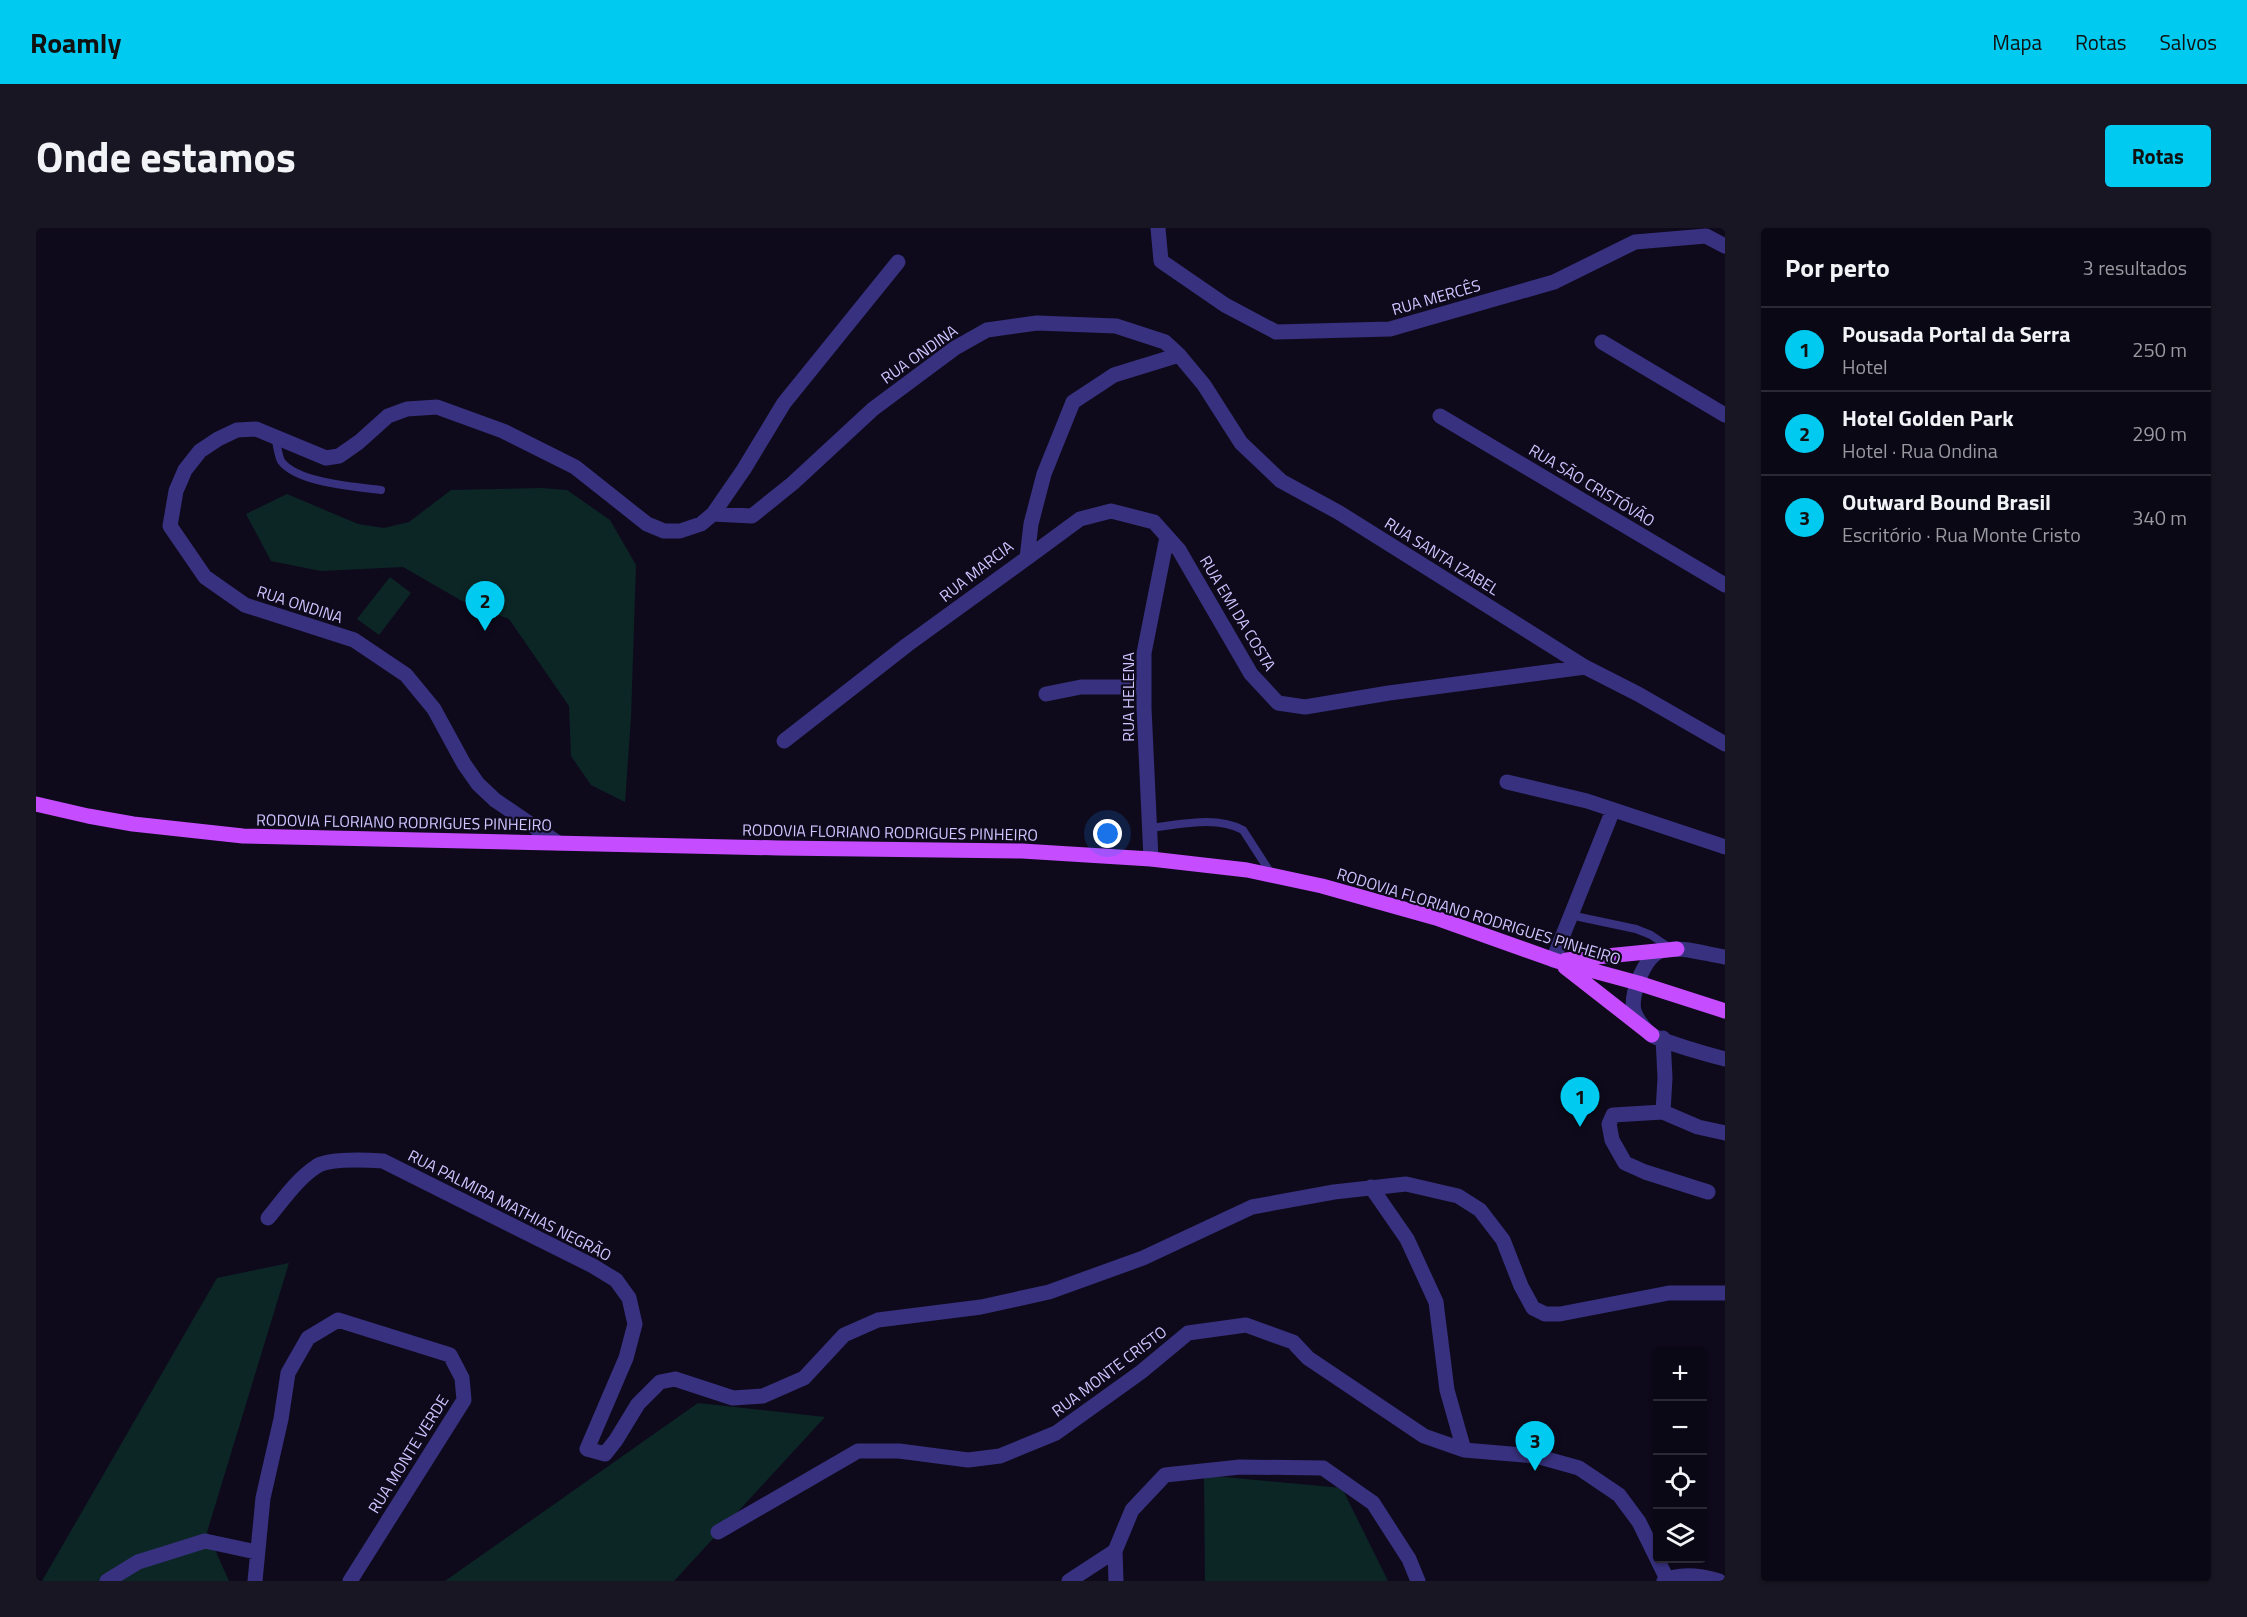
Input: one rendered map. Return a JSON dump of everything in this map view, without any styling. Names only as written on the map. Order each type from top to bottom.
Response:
[{"type":"main road","name":"RODOVIA FLORIANO RODRIGUES PINHEIRO","points":[[36,804],[133,824],[243,836],[1022,851],[1151,859],[1247,870],[1322,886],[1436,918],[1555,960],[1638,983],[1725,1011]]},
{"type":"main road","points":[[1555,960],[1674,949]]},
{"type":"main road","points":[[1555,960],[1657,1037]]},
{"type":"street","name":"RUA MERCÊS","points":[[1158,228],[1161,261],[1225,305],[1276,332],[1390,329],[1554,282],[1635,242],[1706,236],[1725,246]]},
{"type":"street","name":"RUA ONDINA","points":[[558,843],[495,800],[478,784],[464,764],[434,709],[406,675],[354,640],[245,605],[205,578],[170,526],[176,491],[185,470],[200,451],[237,430],[256,429],[326,458],[339,456],[359,442],[388,416],[407,409],[437,407],[503,431],[575,467],[647,524],[664,531],[680,531],[701,524],[713,514],[744,470],[784,403],[898,261]]},
{"type":"street","name":"RUA ONDINA","points":[[713,514],[752,516],[793,483],[873,409],[955,348],[987,330],[1037,323],[1116,326],[1165,342],[1179,355]]},
{"type":"street","points":[[1602,342],[1725,415]]},
{"type":"street","name":"RUA MARCIA","points":[[784,741],[907,645],[1027,558],[1031,524],[1044,474],[1073,402],[1114,375],[1179,355]]},
{"type":"street","name":"RUA SANTA IZABEL","points":[[1179,355],[1204,385],[1241,443],[1281,481],[1338,512],[1585,667],[1638,694],[1725,744]]},
{"type":"street","name":"RUA SÃO CRISTÓVÃO","points":[[1440,416],[1725,585]]},
{"type":"street","name":"RUA EMI DA COSTA","points":[[1027,558],[1080,519],[1111,511],[1154,522],[1179,549],[1251,674],[1278,703],[1305,707],[1389,693],[1585,667]]},
{"type":"street","name":"RUA HELENA","points":[[1151,859],[1144,652],[1167,537]]},
{"type":"street","points":[[1046,693],[1081,687],[1144,687]]},
{"type":"street","points":[[1507,782],[1613,810],[1725,847]]},
{"type":"street","points":[[1555,960],[1570,915],[1613,810]]},
{"type":"street","points":[[1725,957],[1674,949],[1661,951],[1650,957],[1634,995],[1634,1010],[1640,1022],[1657,1037],[1725,1059]]},
{"type":"street","points":[[1657,1037],[1665,1078],[1663,1112]]},
{"type":"street","points":[[1708,1192],[1645,1172],[1625,1163],[1612,1140],[1609,1124],[1613,1115],[1663,1112],[1698,1127],[1725,1133]]},
{"type":"street","name":"RUA PALMIRA MATHIAS NEGRÃO","points":[[268,1218],[296,1184],[319,1165],[357,1160],[383,1161],[593,1266],[616,1280],[629,1298],[635,1324],[626,1358],[588,1449],[605,1454],[638,1404],[660,1382],[675,1379],[733,1398],[763,1396],[804,1378],[844,1335],[878,1320],[981,1307],[1049,1292],[1143,1258],[1252,1207],[1371,1187],[1406,1184],[1458,1196],[1480,1210],[1503,1240],[1521,1286],[1533,1308],[1545,1314],[1560,1314],[1669,1293],[1725,1293]]},
{"type":"street","points":[[1371,1187],[1407,1239],[1436,1302],[1447,1390],[1464,1450]]},
{"type":"street","name":"RUA MONTE VERDE","points":[[255,1581],[263,1498],[281,1419],[288,1373],[308,1338],[338,1320],[450,1355],[462,1378],[464,1400],[350,1581]]},
{"type":"street","name":"RUA MONTE CRISTO","points":[[718,1532],[858,1451],[899,1451],[968,1460],[1000,1456],[1056,1434],[1141,1372],[1188,1333],[1246,1325],[1293,1342],[1308,1358],[1424,1436],[1464,1450],[1536,1456],[1579,1468],[1619,1495],[1640,1522],[1665,1580]]},
{"type":"street","points":[[1116,1581],[1115,1551],[1132,1510],[1165,1475],[1240,1467],[1323,1468],[1373,1503],[1409,1559],[1418,1581]]},
{"type":"street","points":[[108,1581],[138,1562],[205,1541],[256,1552]]},
{"type":"street","points":[[1069,1581],[1115,1551]]},
{"type":"street","points":[[1665,1580],[1684,1575],[1703,1576],[1719,1581]]},
{"type":"lane","points":[[274,436],[281,460],[295,471],[327,484],[381,490]]},
{"type":"lane","points":[[1149,828],[1206,822],[1236,826],[1243,830],[1272,876]]},
{"type":"lane","points":[[1570,915],[1636,929],[1674,949]]},
{"type":"green space","points":[[542,488],[567,490],[610,520],[636,565],[631,717],[625,802],[591,785],[571,756],[569,706],[509,619],[462,601],[403,567],[321,571],[271,561],[246,514],[287,494],[358,524],[384,528],[409,522],[451,490]]},
{"type":"green space","points":[[390,577],[411,593],[379,635],[357,619]]},
{"type":"green space","points":[[289,1263],[207,1532],[229,1581],[42,1581],[217,1278]]},
{"type":"green space","points":[[698,1403],[825,1417],[674,1581],[445,1581]]},
{"type":"green space","points":[[1204,1475],[1342,1488],[1388,1581],[1205,1581]]},
{"type":"place","name":"Hotel Golden Park","points":[[485,631]]},
{"type":"place","name":"Pousada Portal da Serra","points":[[1580,1127]]},
{"type":"place","name":"Outward Bound Brasil","points":[[1535,1471]]}]
